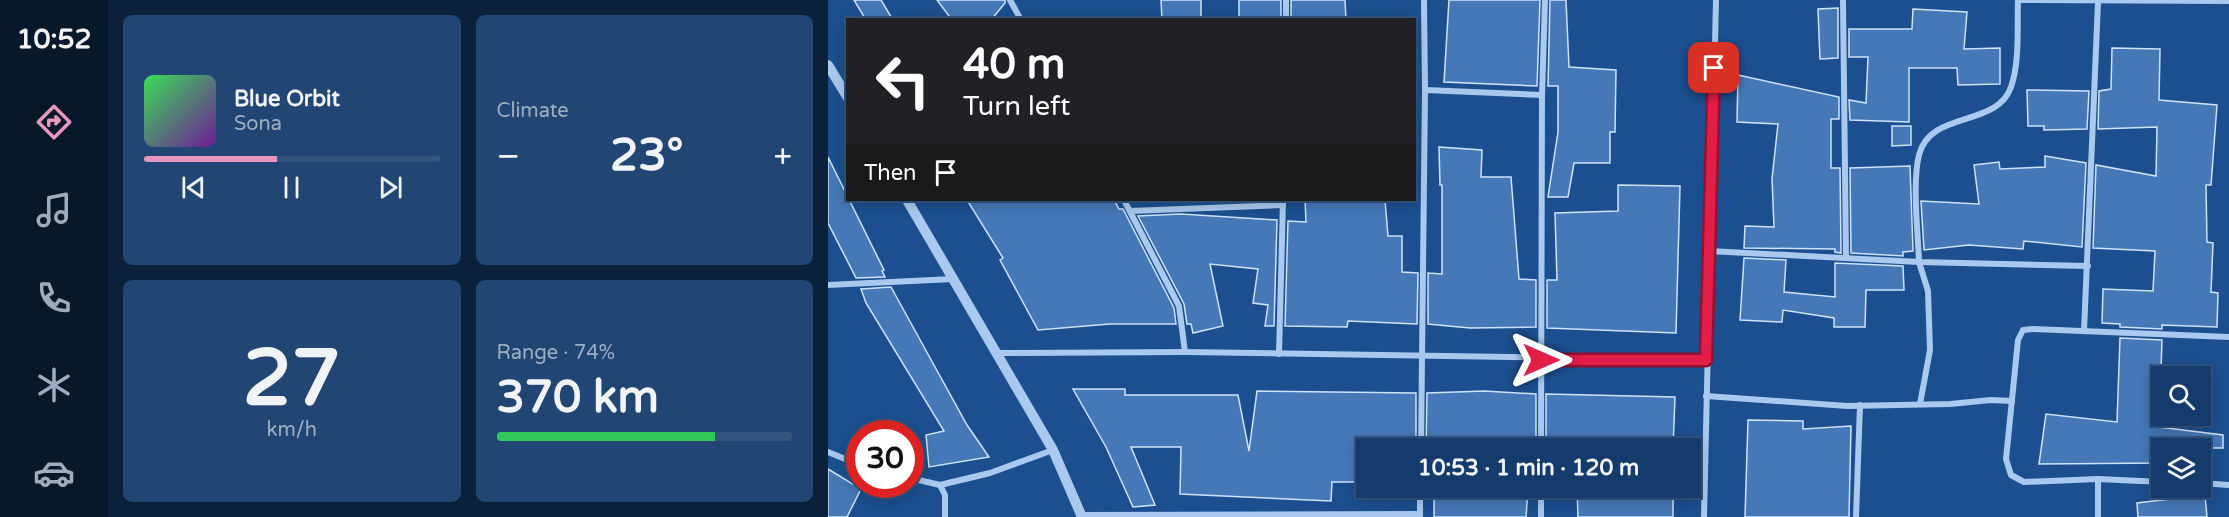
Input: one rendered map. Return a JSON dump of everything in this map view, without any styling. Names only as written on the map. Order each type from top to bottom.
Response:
[{"type":"street","points":[[1010,0],[1020,18]]},
{"type":"street","points":[[1286,0],[1286,18]]},
{"type":"street","points":[[1421,438],[1424,0]]},
{"type":"street","points":[[1541,438],[1542,95],[1545,0]]},
{"type":"street","points":[[1704,517],[1716,0]]},
{"type":"street","points":[[1843,0],[1845,258]]},
{"type":"street","points":[[1920,404],[1930,350],[1928,291],[1919,262],[1919,154],[1933,133],[1955,121],[1996,107],[2011,89],[2018,0],[2229,1]]},
{"type":"street","points":[[2084,331],[2098,2]]},
{"type":"street","points":[[828,65],[846,95]]},
{"type":"street","points":[[1425,90],[1542,95]]},
{"type":"street","points":[[908,201],[1053,450],[1082,516],[1420,516],[1420,498]]},
{"type":"street","points":[[1125,201],[1179,306],[1184,325],[1185,352]]},
{"type":"street","points":[[1130,211],[1283,202],[1279,354]]},
{"type":"street","points":[[1709,251],[1919,262],[2088,266]]},
{"type":"street","points":[[828,285],[954,279]]},
{"type":"street","points":[[2151,481],[2098,479],[2024,482],[2011,475],[2006,459],[2016,349],[2022,330],[2229,337]]},
{"type":"street","points":[[995,353],[1185,352],[1541,360],[1706,360]]},
{"type":"street","points":[[1706,396],[1860,405],[2012,401]]},
{"type":"street","points":[[1857,517],[1860,405]]},
{"type":"street","points":[[924,481],[940,485],[990,473],[1053,450]]},
{"type":"street","points":[[828,452],[846,459]]},
{"type":"street","points":[[2098,479],[2098,517]]},
{"type":"street","points":[[2211,484],[2229,485]]},
{"type":"street","points":[[940,485],[945,495],[945,517]]},
{"type":"street","points":[[1541,498],[1541,517]]},
{"type":"building","points":[[854,0],[881,0],[892,18],[865,18]]},
{"type":"building","points":[[937,0],[1005,0],[993,18],[950,18]]},
{"type":"building","points":[[1161,0],[1201,0],[1201,18],[1162,18]]},
{"type":"building","points":[[1239,0],[1281,0],[1281,18],[1239,18]]},
{"type":"building","points":[[1291,0],[1345,0],[1346,18],[1291,18]]},
{"type":"building","points":[[1449,0],[1540,0],[1537,86],[1444,82]]},
{"type":"building","points":[[1550,0],[1566,0],[1569,67],[1616,70],[1615,132],[1610,132],[1610,163],[1574,163],[1568,197],[1548,197],[1558,132],[1558,86],[1548,86]]},
{"type":"building","points":[[1838,8],[1838,58],[1820,59],[1818,9]]},
{"type":"building","points":[[1913,9],[1967,12],[1964,49],[2000,48],[2000,84],[1958,85],[1957,68],[1909,68],[1909,122],[1850,120],[1849,100],[1866,103],[1868,57],[1849,57],[1849,29],[1912,29]]},
{"type":"building","points":[[2112,48],[2160,49],[2159,100],[2217,105],[2211,185],[2206,185],[2207,242],[2213,243],[2211,292],[2218,293],[2217,327],[2162,325],[2162,329],[2120,327],[2120,324],[2102,323],[2103,289],[2153,291],[2155,251],[2093,248],[2096,165],[2156,176],[2157,127],[2098,129],[2099,91],[2111,89]]},
{"type":"building","points":[[1738,75],[1839,97],[1839,119],[1831,119],[1831,168],[1840,168],[1841,253],[1835,252],[1835,249],[1744,248],[1745,226],[1774,227],[1772,179],[1778,124],[1737,122]]},
{"type":"building","points":[[2027,90],[2089,91],[2087,129],[2044,130],[2044,126],[2028,126]]},
{"type":"building","points":[[1892,126],[1911,126],[1911,145],[1892,146]]},
{"type":"building","points":[[1439,147],[1482,150],[1481,177],[1511,177],[1519,279],[1536,280],[1536,327],[1470,328],[1428,324],[1428,273],[1442,274],[1442,185],[1440,185]]},
{"type":"building","points":[[2045,156],[2086,163],[2082,247],[2024,241],[2023,249],[1969,245],[1924,250],[1921,201],[1979,204],[1974,165],[1999,162],[2000,169],[2045,167]]},
{"type":"building","points":[[828,157],[846,193],[846,201],[850,201],[884,270],[882,271],[885,277],[856,278],[828,223]]},
{"type":"building","points":[[1910,166],[1913,251],[1903,252],[1903,256],[1851,253],[1850,168]]},
{"type":"building","points":[[1618,185],[1680,186],[1676,333],[1547,328],[1547,280],[1557,280],[1555,213],[1618,211]]},
{"type":"building","points":[[968,201],[1115,201],[1119,209],[1123,209],[1174,308],[1176,324],[1110,324],[1038,330],[1000,260],[1003,258]]},
{"type":"building","points":[[1305,201],[1385,201],[1388,236],[1402,236],[1402,272],[1418,273],[1417,324],[1348,321],[1347,327],[1285,326],[1288,221],[1306,222]]},
{"type":"building","points":[[1181,214],[1277,220],[1274,326],[1265,326],[1268,305],[1253,303],[1258,269],[1210,264],[1223,326],[1193,333],[1191,324],[1187,324],[1184,304],[1138,216]]},
{"type":"building","points":[[1744,258],[1786,260],[1784,292],[1835,297],[1835,263],[1903,266],[1904,290],[1866,290],[1865,327],[1834,327],[1834,318],[1783,310],[1782,322],[1740,320]]},
{"type":"building","points":[[891,287],[967,425],[989,457],[929,467],[926,435],[944,431],[866,303],[861,289]]},
{"type":"building","points":[[2120,338],[2162,340],[2161,366],[2151,366],[2151,426],[2223,435],[2223,448],[2211,448],[2211,438],[2151,438],[2151,463],[2039,464],[2046,414],[2117,422]]},
{"type":"building","points":[[1073,389],[1125,389],[1125,395],[1238,395],[1249,451],[1257,391],[1416,393],[1416,438],[1356,438],[1356,482],[1332,482],[1331,501],[1180,494],[1181,447],[1131,447],[1155,505],[1133,507],[1106,447]]},
{"type":"building","points":[[1484,391],[1536,394],[1536,438],[1426,438],[1427,393]]},
{"type":"building","points":[[1546,394],[1675,397],[1673,438],[1546,438]]},
{"type":"building","points":[[1748,420],[1803,421],[1803,429],[1851,426],[1849,517],[1745,517]]},
{"type":"building","points":[[828,469],[846,480],[846,498],[856,498],[847,517],[828,517]]},
{"type":"building","points":[[1434,498],[1527,498],[1526,517],[1434,517]]},
{"type":"building","points":[[1577,498],[1673,498],[1673,517],[1578,517]]},
{"type":"building","points":[[2180,498],[2205,498],[2207,517],[2138,517],[2137,503]]},
{"type":"route","points":[[1541,360],[1706,360],[1714,68]]}]
